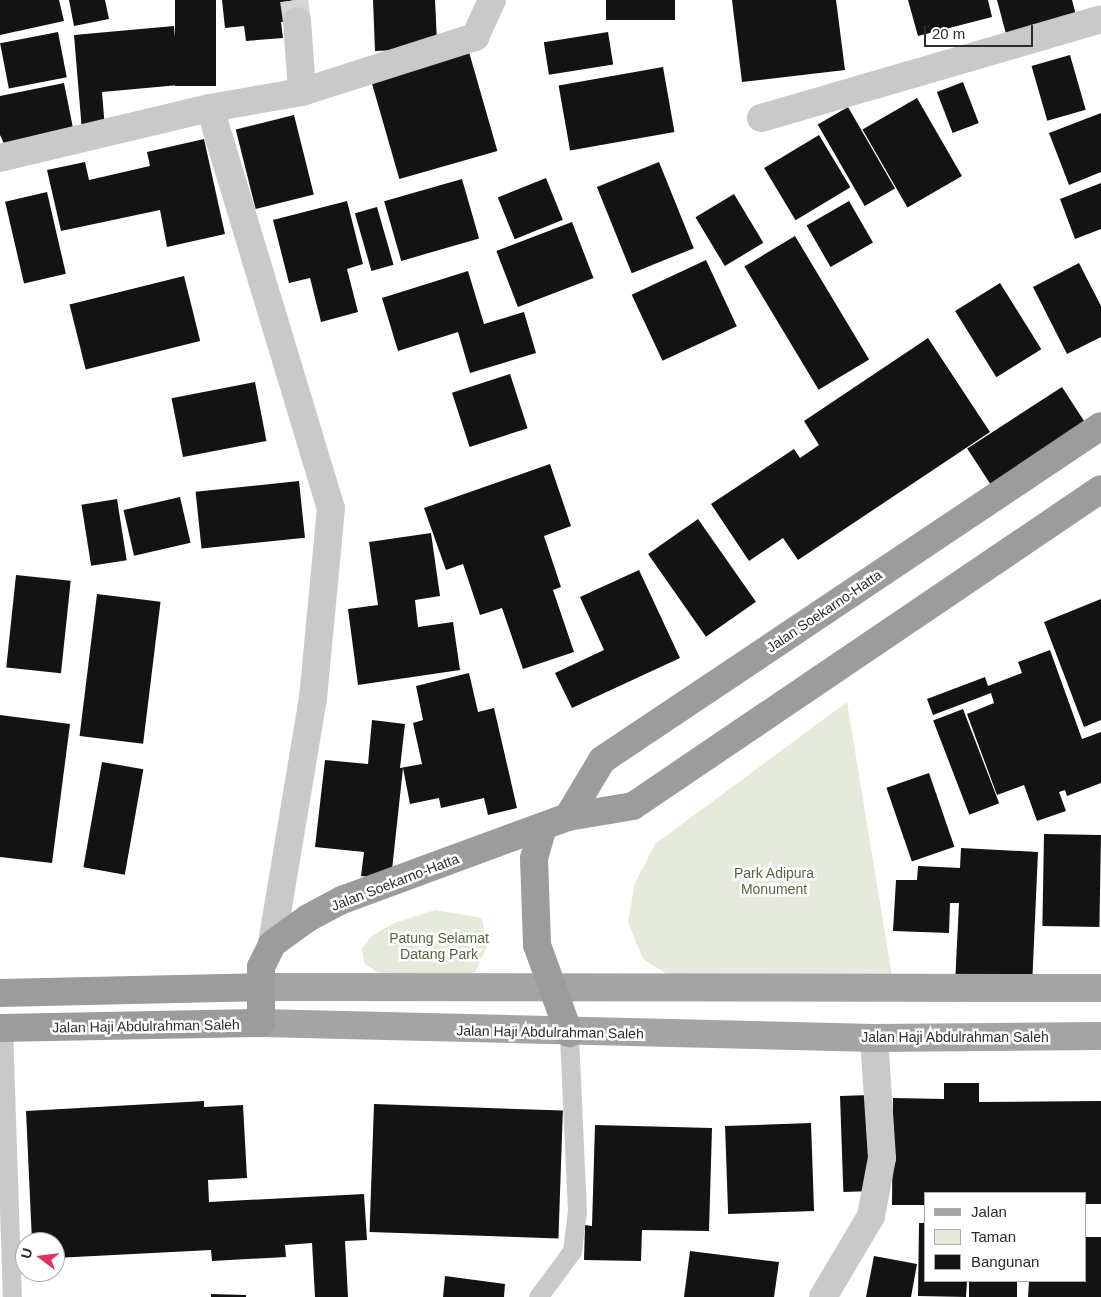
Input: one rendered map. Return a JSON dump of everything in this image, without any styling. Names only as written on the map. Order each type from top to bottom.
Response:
[{"type":"highway","name":"Jalan Soekarno-Hatta","points":[[568,817],[602,760],[1101,426]]},
{"type":"highway","name":"Jalan Soekarno-Hatta","points":[[272,944],[342,900],[568,817],[634,806],[1101,489]]},
{"type":"highway","points":[[543,827],[534,858],[532,911],[537,945],[569,1033]]},
{"type":"highway","points":[[262,1023],[259,987],[261,967],[272,944]]},
{"type":"highway","points":[[0,993],[259,987]]},
{"type":"highway","name":"Jalan Haji Abdulrahman Saleh","points":[[1,1028],[262,1023]]},
{"type":"main road","points":[[259,987],[1101,988]]},
{"type":"main road","name":"Jalan Haji Abdulrahman Saleh","points":[[262,1023],[569,1033],[874,1038],[1101,1036]]},
{"type":"street","points":[[0,158],[210,108],[302,92],[476,37],[492,0]]},
{"type":"street","points":[[761,118],[1101,19]]},
{"type":"street","points":[[297,21],[302,92]]},
{"type":"street","points":[[210,108],[331,508],[313,698],[272,944]]},
{"type":"street","points":[[823,1297],[871,1216],[882,1158],[874,1038]]},
{"type":"lane","points":[[1,1028],[12,1297]]},
{"type":"lane","points":[[538,1297],[572,1251],[577,1212],[569,1033]]},
{"type":"green space","name":"Park Adipura Monument","points":[[847,702],[894,988],[672,977],[643,959],[628,922],[635,883],[655,844]]},
{"type":"green space","name":"Patung Selamat Datang Park","points":[[435,910],[482,918],[487,947],[475,972],[453,980],[401,979],[378,973],[364,963],[362,948],[372,936],[394,923]]},
{"type":"building","points":[[0,0],[59,0],[64,21],[0,35]]},
{"type":"building","points":[[69,0],[105,0],[109,19],[74,26]]},
{"type":"building","points":[[175,0],[216,0],[216,86],[175,86]]},
{"type":"building","points":[[222,0],[306,0],[307,20],[281,22],[283,38],[246,41],[244,26],[225,28]]},
{"type":"building","points":[[373,0],[435,0],[437,42],[423,49],[375,51]]},
{"type":"building","points":[[606,0],[675,0],[675,20],[606,20]]},
{"type":"building","points":[[732,0],[836,0],[845,70],[742,82]]},
{"type":"building","points":[[908,0],[988,0],[992,17],[918,36]]},
{"type":"building","points":[[997,0],[1072,0],[1076,15],[1006,34]]},
{"type":"building","points":[[174,26],[179,85],[102,92],[105,129],[82,131],[74,35]]},
{"type":"building","points":[[58,32],[67,77],[9,88],[0,43]]},
{"type":"building","points":[[608,32],[613,65],[549,75],[544,42]]},
{"type":"building","points":[[469,52],[497,151],[399,179],[371,80]]},
{"type":"building","points":[[1070,55],[1086,110],[1047,121],[1032,66]]},
{"type":"building","points":[[663,67],[674,132],[570,150],[559,85]]},
{"type":"building","points":[[963,82],[979,123],[953,133],[937,92]]},
{"type":"building","points":[[64,83],[74,133],[6,148],[0,135],[0,96]]},
{"type":"building","points":[[917,98],[962,176],[907,207],[862,130]]},
{"type":"building","points":[[848,107],[895,188],[865,206],[818,124]]},
{"type":"building","points":[[1101,113],[1101,172],[1069,185],[1049,133]]},
{"type":"building","points":[[294,115],[314,195],[256,209],[236,130]]},
{"type":"building","points":[[819,135],[850,187],[796,220],[764,168]]},
{"type":"building","points":[[204,139],[225,234],[167,247],[160,210],[61,231],[47,170],[85,162],[89,180],[150,166],[147,152]]},
{"type":"building","points":[[659,162],[694,248],[632,273],[597,187]]},
{"type":"building","points":[[546,178],[563,220],[515,239],[498,197]]},
{"type":"building","points":[[462,179],[479,239],[401,261],[384,201]]},
{"type":"building","points":[[1101,183],[1101,229],[1075,239],[1060,199]]},
{"type":"building","points":[[47,192],[66,274],[24,284],[5,202]]},
{"type":"building","points":[[734,194],[763,243],[725,266],[695,217]]},
{"type":"building","points":[[347,201],[363,264],[347,269],[358,312],[321,322],[310,278],[289,283],[273,220]]},
{"type":"building","points":[[849,201],[873,243],[831,267],[807,226]]},
{"type":"building","points":[[377,207],[394,265],[371,271],[355,213]]},
{"type":"building","points":[[572,222],[594,278],[518,307],[496,251]]},
{"type":"building","points":[[795,236],[869,359],[819,390],[744,266]]},
{"type":"building","points":[[706,260],[737,326],[663,361],[632,295]]},
{"type":"building","points":[[1079,263],[1101,306],[1101,337],[1067,354],[1033,287]]},
{"type":"building","points":[[468,271],[484,324],[524,312],[536,353],[470,373],[458,332],[398,351],[382,298]]},
{"type":"building","points":[[184,276],[200,341],[86,370],[70,305]]},
{"type":"building","points":[[1000,283],[1041,349],[996,377],[955,311]]},
{"type":"building","points":[[928,338],[990,432],[798,560],[783,538],[749,561],[711,504],[794,449],[800,458],[819,445],[804,421]]},
{"type":"building","points":[[510,374],[528,428],[470,447],[452,393]]},
{"type":"building","points":[[255,382],[266,441],[183,457],[172,398]]},
{"type":"building","points":[[1062,387],[1088,427],[993,489],[967,449]]},
{"type":"building","points":[[550,464],[571,526],[544,536],[561,587],[553,590],[574,652],[523,669],[502,608],[480,615],[463,564],[446,570],[424,508]]},
{"type":"building","points":[[299,481],[305,538],[202,549],[196,492]]},
{"type":"building","points":[[180,497],[191,543],[134,556],[123,510]]},
{"type":"building","points":[[117,499],[127,560],[91,566],[81,505]]},
{"type":"building","points":[[698,519],[756,602],[706,637],[648,554]]},
{"type":"building","points":[[431,533],[440,596],[415,600],[418,627],[453,622],[460,670],[358,685],[348,609],[378,605],[369,542]]},
{"type":"building","points":[[639,570],[680,658],[572,708],[555,673],[604,650],[580,597]]},
{"type":"building","points":[[16,575],[71,581],[61,673],[6,667]]},
{"type":"building","points":[[97,594],[161,602],[143,744],[80,736]]},
{"type":"building","points":[[1101,599],[1101,720],[1084,727],[1044,622]]},
{"type":"building","points":[[1050,650],[1082,739],[1101,732],[1101,783],[1067,796],[1065,790],[1059,792],[1066,811],[1037,821],[1024,785],[997,795],[967,714],[994,703],[991,693],[933,715],[927,699],[985,677],[988,686],[1022,673],[1018,662]]},
{"type":"building","points":[[469,673],[478,712],[494,708],[517,808],[488,815],[484,798],[441,808],[439,798],[410,804],[403,768],[391,879],[361,876],[364,852],[315,847],[325,760],[368,764],[372,720],[405,724],[400,768],[422,764],[413,723],[423,720],[416,686]]},
{"type":"building","points":[[963,709],[999,803],[969,815],[933,720]]},
{"type":"building","points":[[0,715],[70,724],[52,863],[0,857]]},
{"type":"building","points":[[102,762],[143,769],[125,875],[83,867]]},
{"type":"building","points":[[929,773],[954,847],[912,861],[886,788]]},
{"type":"building","points":[[1044,834],[1101,835],[1099,927],[1042,926]]},
{"type":"building","points":[[961,848],[1038,852],[1032,987],[955,984],[959,903],[950,903],[949,933],[893,931],[896,880],[917,880],[918,866],[960,868]]},
{"type":"building","points":[[944,1083],[979,1083],[979,1102],[1101,1101],[1101,1204],[1086,1204],[1086,1192],[924,1192],[924,1205],[892,1205],[893,1098],[944,1099]]},
{"type":"building","points":[[869,1095],[872,1191],[843,1192],[840,1096]]},
{"type":"building","points":[[204,1101],[204,1107],[243,1105],[247,1178],[208,1180],[209,1202],[364,1194],[367,1240],[345,1241],[348,1297],[315,1297],[312,1243],[285,1245],[286,1257],[212,1261],[211,1250],[65,1257],[65,1232],[32,1232],[26,1111]]},
{"type":"building","points":[[374,1104],[563,1111],[558,1239],[370,1232]]},
{"type":"building","points":[[811,1123],[814,1211],[728,1214],[725,1126]]},
{"type":"building","points":[[595,1125],[712,1128],[709,1231],[642,1230],[641,1261],[584,1260],[585,1225],[592,1226]]},
{"type":"building","points":[[919,1223],[924,1223],[924,1282],[967,1282],[966,1297],[918,1296]]},
{"type":"building","points":[[1086,1237],[1101,1237],[1101,1297],[1028,1297],[1029,1282],[1086,1282]]},
{"type":"building","points":[[690,1251],[779,1262],[774,1297],[684,1297]]},
{"type":"building","points":[[874,1256],[917,1264],[911,1297],[866,1297]]},
{"type":"building","points":[[445,1276],[505,1284],[504,1297],[443,1297]]},
{"type":"building","points":[[969,1282],[1017,1282],[1017,1297],[969,1297]]},
{"type":"building","points":[[211,1294],[246,1295],[246,1297],[211,1297]]},
{"type":"tunnel","points":[[294,0],[297,21]]}]
